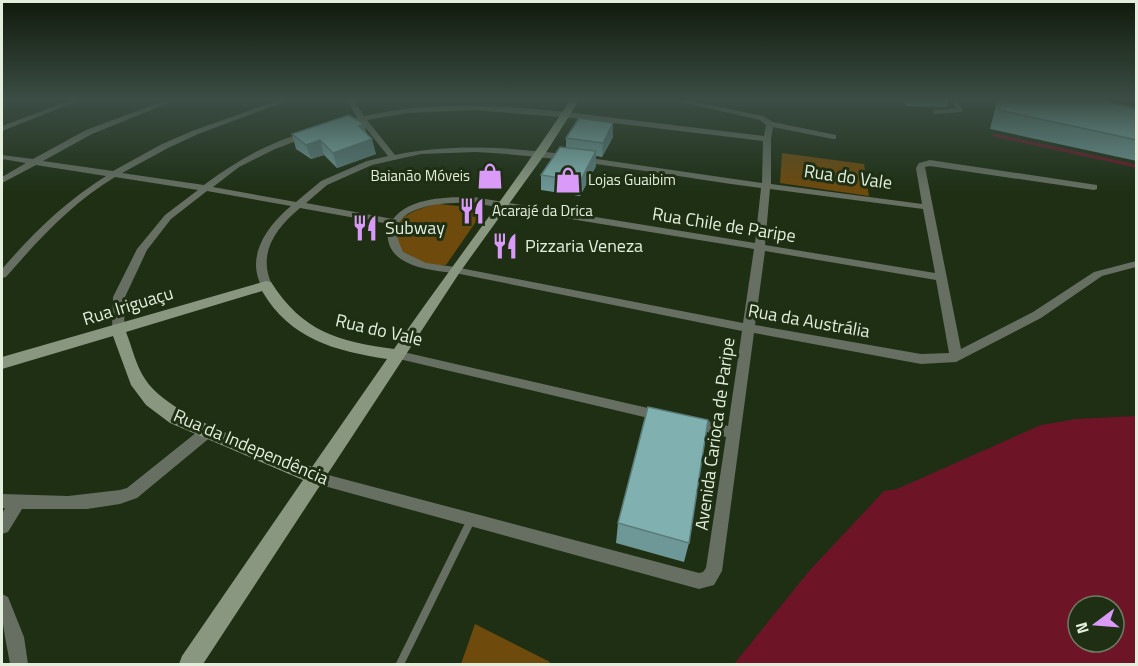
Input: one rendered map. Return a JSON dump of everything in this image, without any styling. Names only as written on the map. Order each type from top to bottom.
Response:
[{"type":"main road","points":[[190,664],[455,270],[540,154],[554,130]]},
{"type":"main road","name":"Rua Iriguaçu","points":[[2,363],[266,285]]},
{"type":"main road","name":"Rua do Vale","points":[[266,285],[279,307],[302,328],[333,343],[399,355]]},
{"type":"main road","name":"Rua da Independência","points":[[118,330],[137,381],[152,400],[176,418],[317,478]]},
{"type":"street","points":[[2,180],[94,130]]},
{"type":"street","points":[[2,275],[56,217],[116,174],[201,130]]},
{"type":"street","name":"Rua da Independência","points":[[118,330],[119,297],[142,249],[168,218],[236,165],[272,147],[318,130]]},
{"type":"street","points":[[372,130],[392,156]]},
{"type":"street","points":[[695,130],[767,139]]},
{"type":"street","name":"Avenida Carioca de Paripe","points":[[714,571],[760,248],[769,130]]},
{"type":"street","points":[[799,130],[833,137]]},
{"type":"street","name":"Rua do Vale","points":[[266,285],[260,268],[263,251],[277,225],[295,204],[340,174],[392,156],[449,148],[540,154],[926,207]]},
{"type":"street","points":[[2,157],[204,188],[395,222]]},
{"type":"street","points":[[956,357],[920,168],[930,163],[1094,187]]},
{"type":"street","name":"Rua Chile de Paripe","points":[[395,222],[410,209],[436,200],[456,199],[503,203],[941,277]]},
{"type":"street","name":"Rua da Austrália","points":[[395,222],[391,234],[399,254],[424,266],[921,359],[956,357],[1037,315],[1098,274],[1137,264]]},
{"type":"street","name":"Rua do Vale","points":[[399,355],[734,433]]},
{"type":"street","points":[[2,527],[9,502],[119,500],[132,493],[207,432]]},
{"type":"street","name":"Rua da Independência","points":[[317,478],[699,580],[708,579],[714,571]]},
{"type":"street","points":[[2,603],[15,637],[19,664]]},
{"type":"lane","points":[[400,664],[471,519]]},
{"type":"shaded area","points":[[782,153],[864,164],[869,196],[780,183]]},
{"type":"shaded area","points":[[439,204],[478,208],[482,213],[446,265],[422,265],[407,262],[392,231],[412,212]]},
{"type":"shaded area","points":[[1136,416],[1136,664],[734,664],[810,570],[884,491],[897,489],[1041,425],[1076,419]]},
{"type":"shaded area","points":[[475,624],[550,662],[548,664],[461,664]]},
{"type":"building","points":[[304,130],[363,130],[372,139],[333,153],[320,140],[306,145],[292,134]]},
{"type":"building","points":[[571,130],[609,130],[603,143],[566,138]]},
{"type":"building","points":[[1091,130],[1137,130],[1137,140]]},
{"type":"building","points":[[560,147],[596,151],[580,181],[541,175]]},
{"type":"building","points":[[648,407],[708,420],[689,543],[618,523]]},
{"type":"waterway","points":[[994,135],[1136,166]]},
{"type":"place","name":"Baianão Móveis","points":[[490,176]]},
{"type":"place","name":"Lojas Guaibim","points":[[568,180]]},
{"type":"place","name":"Acarajé da Drica","points":[[472,211]]},
{"type":"place","name":"Subway","points":[[365,228]]},
{"type":"place","name":"Pizzaria Veneza","points":[[505,246]]}]
